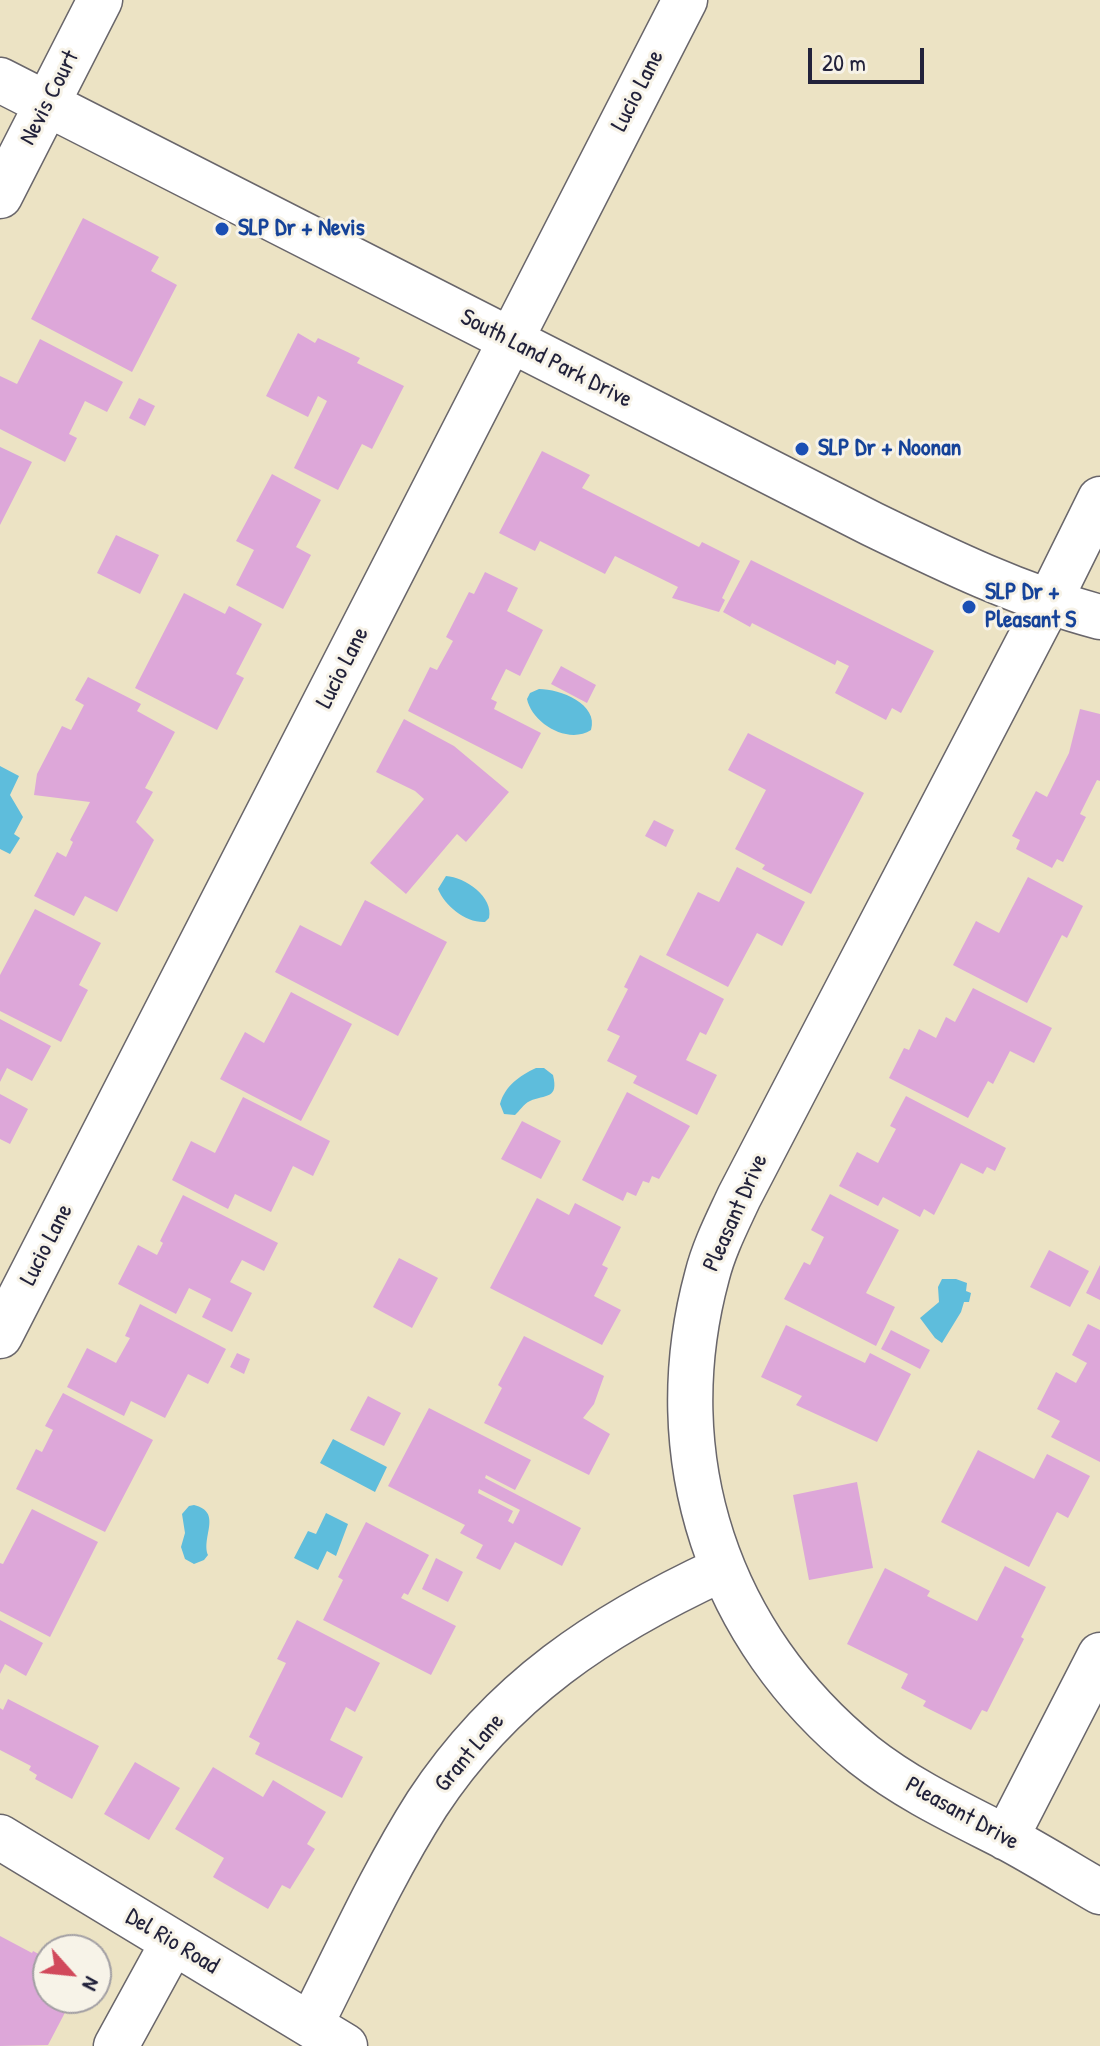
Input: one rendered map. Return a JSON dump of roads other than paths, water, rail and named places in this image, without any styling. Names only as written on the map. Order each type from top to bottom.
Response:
[{"type":"street","name":"Nevis Court","points":[[0,196],[100,0]]},
{"type":"street","name":"Lucio Lane","points":[[0,1336],[685,0]]},
{"type":"street","name":"South Land Park Drive","points":[[0,80],[872,524],[987,578],[1049,602],[1100,617]]},
{"type":"street","name":"Pleasant Drive","points":[[1100,499],[739,1197],[708,1272],[692,1353],[689,1392],[697,1481],[722,1569],[770,1655],[797,1692],[827,1723],[908,1786],[1100,1892]]},
{"type":"street","name":"Grant Lane","points":[[328,2035],[419,1818],[482,1733],[516,1700],[594,1637],[633,1612],[722,1569]]},
{"type":"street","points":[[1006,1838],[1100,1655]]},
{"type":"street","name":"Del Rio Road","points":[[0,1837],[328,2035]]},
{"type":"street","points":[[116,2046],[173,1942]]},
{"type":"water","points":[[539,689],[567,695],[584,706],[592,721],[591,730],[572,735],[543,723],[530,708],[527,699],[530,693]]},
{"type":"water","points":[[0,766],[19,776],[10,795],[23,817],[14,834],[20,838],[10,854],[0,849]]},
{"type":"water","points":[[446,876],[469,884],[483,896],[489,910],[489,918],[485,922],[471,920],[446,901],[438,889]]},
{"type":"water","points":[[536,1068],[544,1068],[553,1075],[552,1092],[528,1102],[515,1115],[504,1114],[500,1104],[505,1092],[518,1078]]},
{"type":"water","points":[[942,1279],[967,1283],[966,1291],[971,1293],[969,1302],[964,1302],[942,1343],[920,1318],[939,1302],[938,1287]]},
{"type":"water","points":[[333,1439],[387,1467],[375,1492],[320,1463]]},
{"type":"water","points":[[194,1505],[203,1508],[209,1519],[208,1555],[194,1564],[185,1559],[181,1547],[185,1533],[182,1514]]},
{"type":"water","points":[[326,1513],[348,1524],[336,1556],[327,1551],[318,1570],[294,1558],[308,1531],[316,1534]]},
{"type":"place","name":"SLP Dr + Nevis","points":[[222,229]]},
{"type":"place","name":"SLP Dr + Noonan","points":[[802,449]]},
{"type":"place","name":"SLP Dr + Pleasant S","points":[[969,607]]}]
